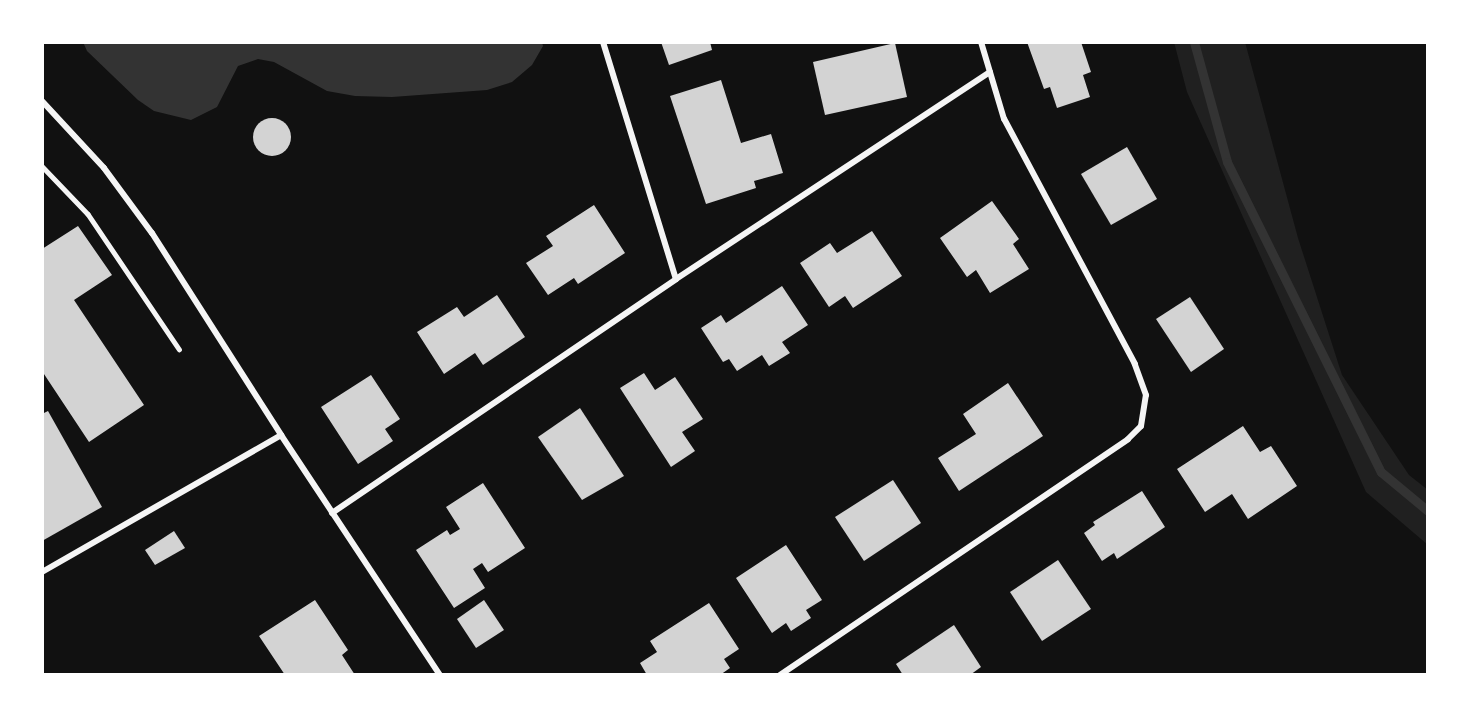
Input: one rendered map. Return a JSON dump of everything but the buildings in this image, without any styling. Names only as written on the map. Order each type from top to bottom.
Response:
[{"type":"street","points":[[603,42],[676,279]]},
{"type":"street","points":[[780,675],[1128,439],[1141,426],[1146,394],[1135,364],[1008,129],[981,42]]},
{"type":"street","points":[[332,513],[676,279],[990,72]]},
{"type":"street","points":[[42,101],[104,168],[152,232],[281,435],[440,675]]},
{"type":"street","points":[[42,572],[281,435]]},
{"type":"lane","points":[[42,166],[88,214],[179,349]]},
{"type":"shaded area","points":[[83,42],[542,42],[543,46],[532,65],[512,82],[487,90],[392,97],[355,96],[327,91],[274,62],[258,59],[238,66],[217,107],[191,120],[154,111],[138,100],[87,51]]},
{"type":"shaded area","points":[[1174,42],[1245,42],[1298,238],[1342,375],[1409,475],[1428,490],[1428,545],[1366,492],[1187,92]]},
{"type":"waterway","points":[[1194,42],[1227,162],[1381,472],[1428,511]]}]
